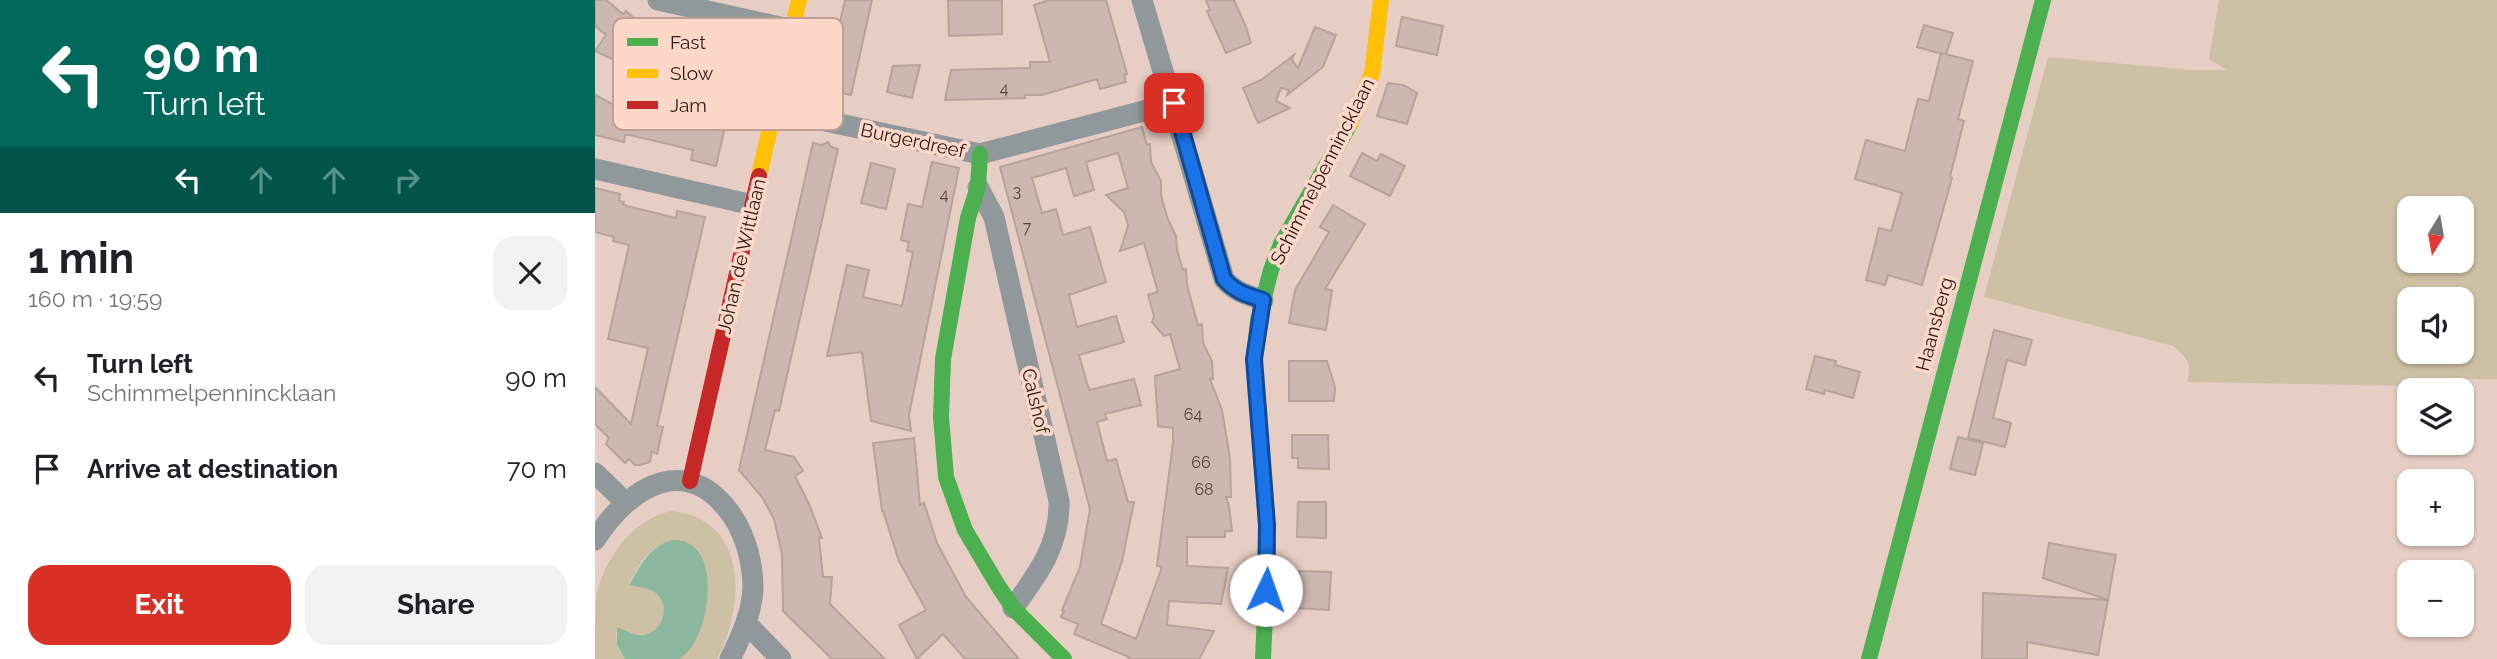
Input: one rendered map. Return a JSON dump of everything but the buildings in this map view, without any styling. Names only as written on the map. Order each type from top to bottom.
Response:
[{"type":"street","points":[[658,0],[739,18]]},
{"type":"street","name":"Johan de Wittlaan","points":[[795,18],[799,0]]},
{"type":"street","points":[[1142,0],[1224,279],[1242,294],[1263,300]]},
{"type":"street","name":"Schimmelpennincklaan","points":[[1263,659],[1267,525],[1254,359],[1263,300],[1281,244],[1352,120],[1372,74],[1381,0]]},
{"type":"street","name":"Haansberg","points":[[1869,659],[2043,0]]},
{"type":"street","name":"Burgerdreef","points":[[843,125],[979,154],[1174,103]]},
{"type":"street","name":"Johan de Wittlaan","points":[[689,481],[770,130]]},
{"type":"street","name":"Calshof","points":[[979,154],[978,187],[968,218],[943,359],[941,417],[946,477],[965,530],[1013,608],[1065,659]]},
{"type":"street","points":[[595,169],[753,205]]},
{"type":"street","name":"Calshof","points":[[978,187],[994,217],[1059,501],[1058,524],[1048,558],[1013,608]]},
{"type":"street","points":[[595,472],[625,502]]},
{"type":"street","points":[[595,540],[625,502],[648,487],[669,480],[689,481],[701,486],[722,502],[743,536],[753,586],[746,624],[730,659]]},
{"type":"street","points":[[746,624],[781,659]]},
{"type":"shaded area","points":[[2219,0],[2497,0],[2497,379],[2397,378],[2397,386],[2187,382],[2189,366],[2173,346],[1984,297],[2048,57],[2191,70],[2227,70],[2209,59]]},
{"type":"shaded area","points":[[671,511],[696,517],[715,530],[727,547],[734,568],[733,614],[727,638],[717,659],[679,659],[698,634],[707,599],[704,565],[697,551],[685,541],[664,545],[650,552],[640,564],[630,584],[657,594],[664,606],[661,624],[645,634],[616,632],[617,645],[625,659],[595,659],[596,598],[605,570],[632,532],[657,515]]},
{"type":"shaded area","points":[[672,540],[688,543],[704,562],[707,605],[699,633],[691,648],[679,659],[625,659],[617,645],[617,627],[639,635],[647,634],[658,626],[664,614],[664,607],[657,594],[630,585],[647,557]]},
{"type":"traffic: fast","points":[[1869,659],[2043,0]]},
{"type":"traffic: fast","points":[[1263,659],[1268,547],[1254,359],[1258,320],[1281,244],[1350,124]]},
{"type":"traffic: fast","points":[[980,154],[978,187],[968,218],[943,359],[941,417],[946,477],[965,530],[997,584],[1013,608],[1064,659]]},
{"type":"traffic: slow","points":[[795,18],[799,0]]},
{"type":"traffic: slow","points":[[1350,124],[1372,74],[1381,0]]},
{"type":"traffic: slow","points":[[759,176],[769,130]]},
{"type":"traffic: jam","points":[[690,481],[759,176]]},
{"type":"route","points":[[1174,103],[1224,279],[1242,294],[1263,300],[1254,359],[1267,525],[1266,590]]}]
